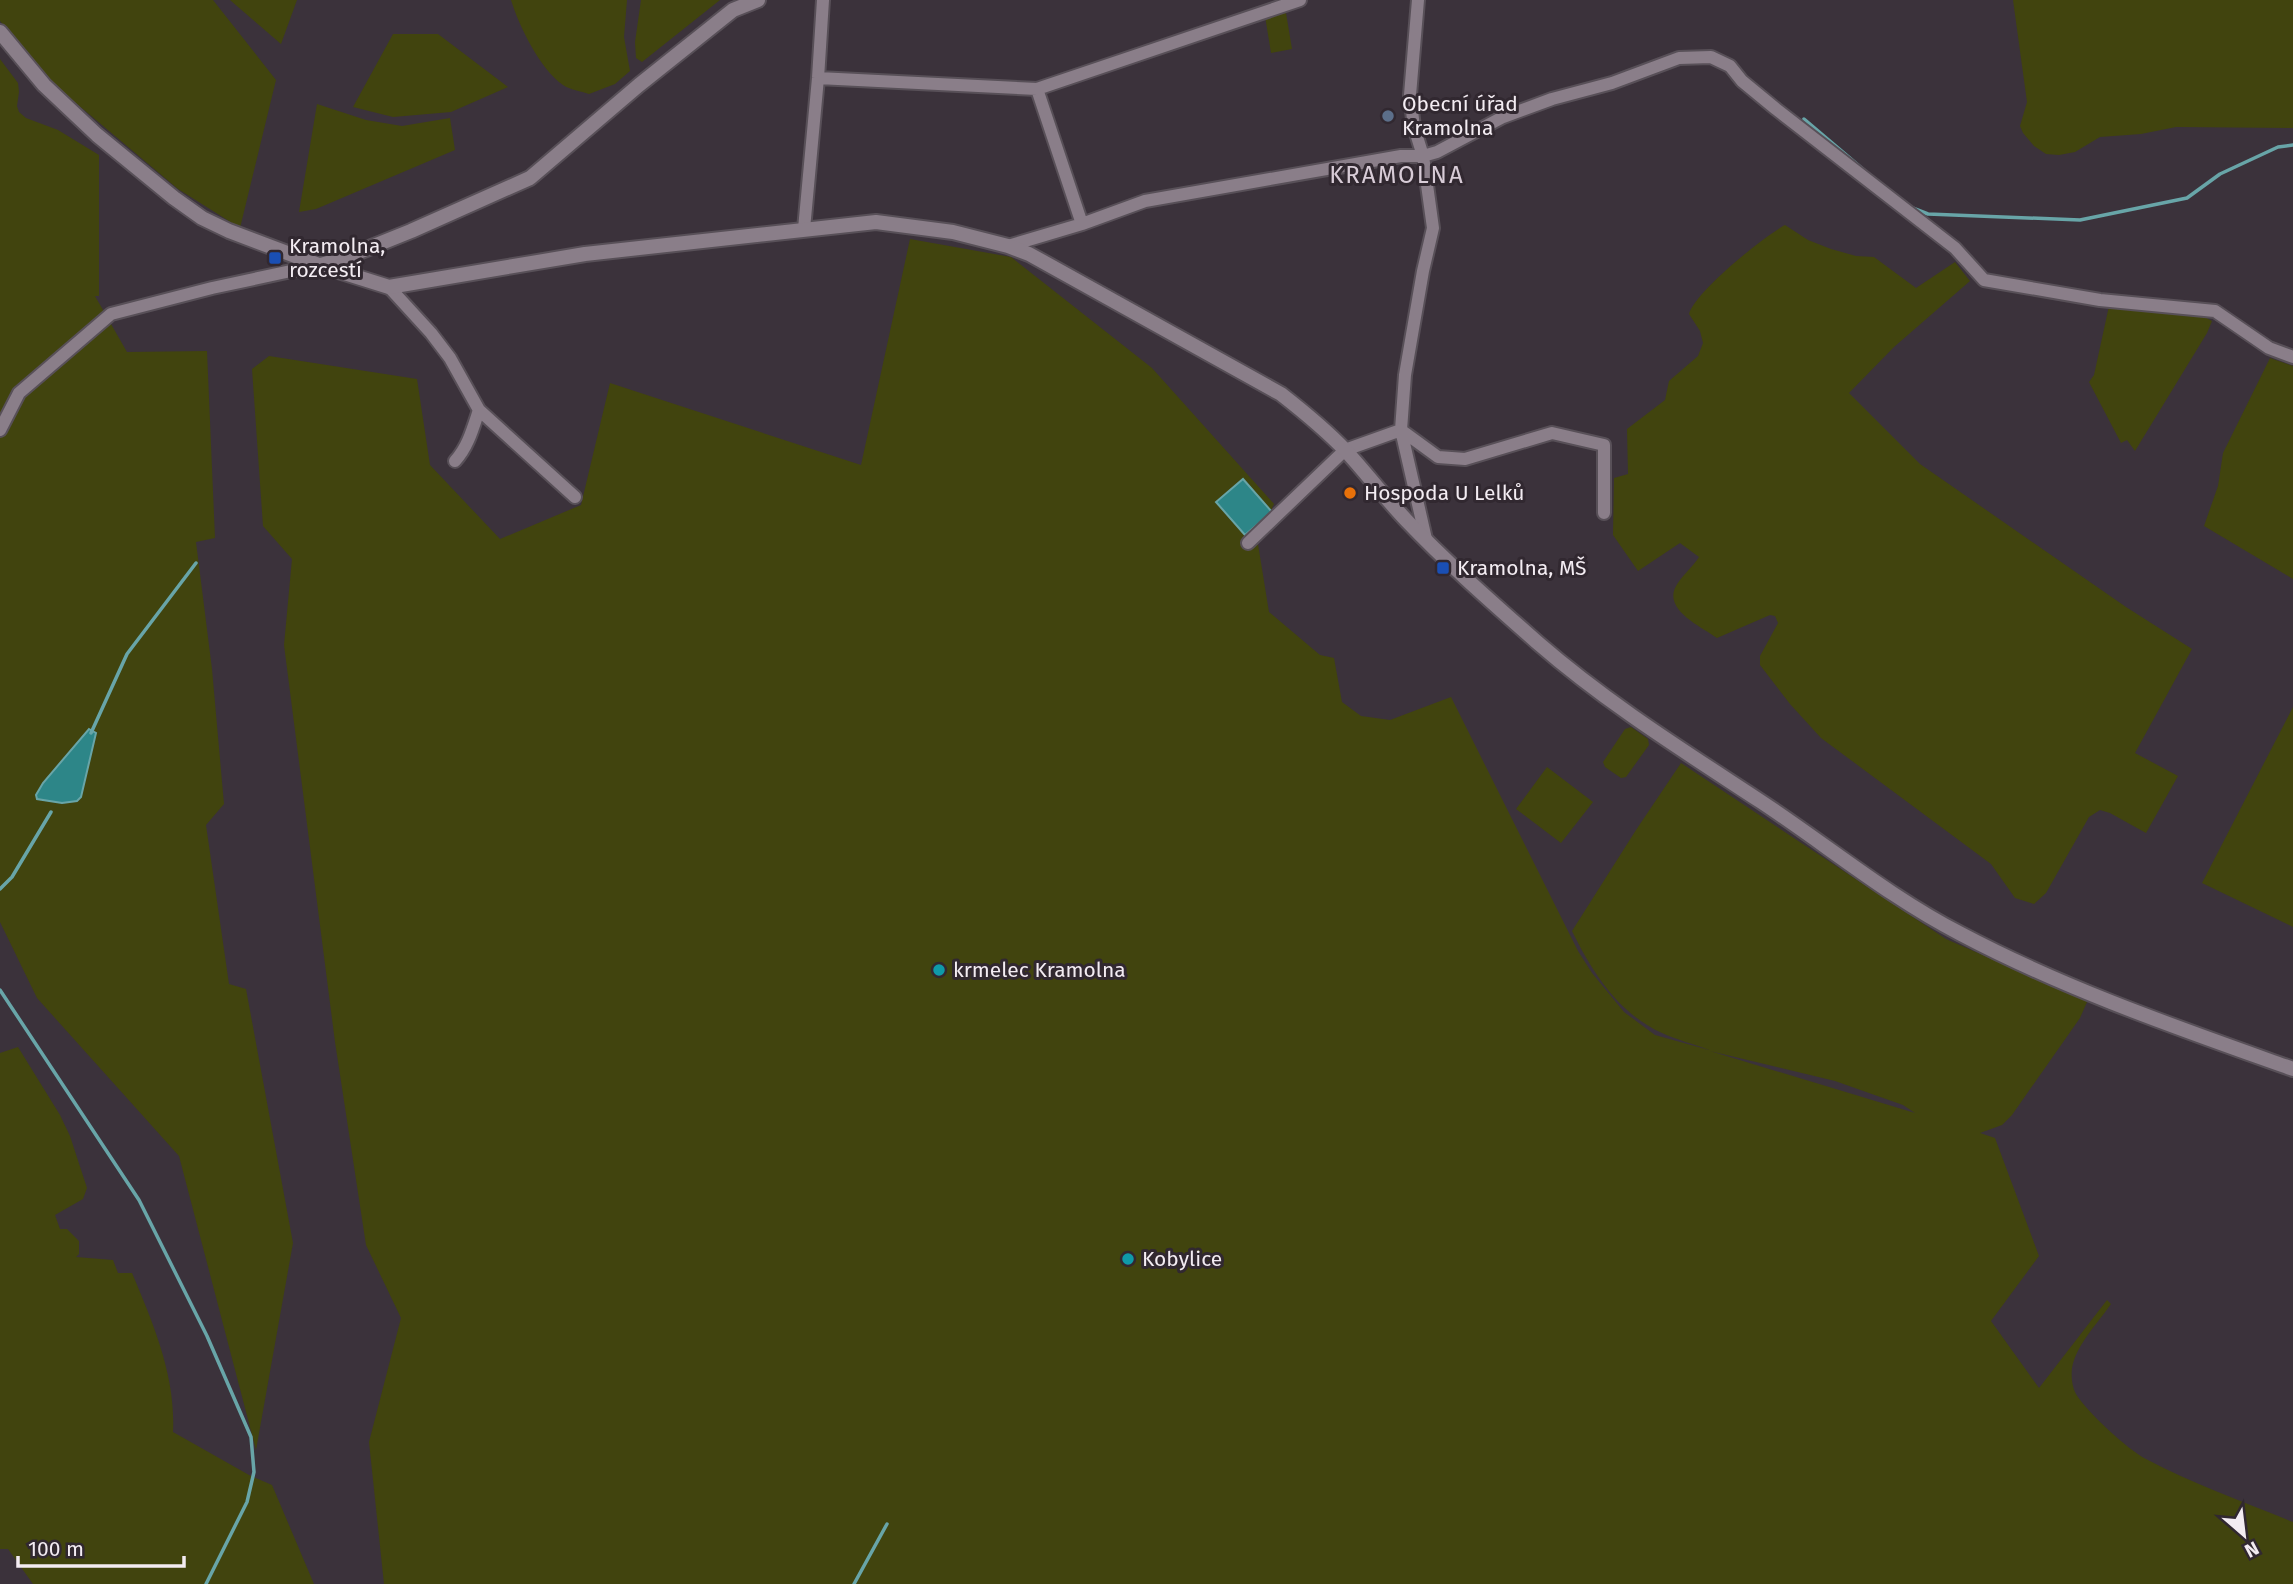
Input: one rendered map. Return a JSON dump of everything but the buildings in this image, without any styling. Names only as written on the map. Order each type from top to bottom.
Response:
[{"type":"street","points":[[0,430],[19,393],[111,314],[212,288],[319,265],[378,244],[530,178],[639,85],[733,10],[758,0]]},
{"type":"street","points":[[804,229],[823,0]]},
{"type":"street","points":[[818,78],[1037,89],[1300,0]]},
{"type":"street","points":[[1418,0],[1410,95],[1414,127],[1423,156],[1433,228],[1405,375],[1401,430],[1426,539]]},
{"type":"street","points":[[0,32],[44,85],[97,135],[202,218],[319,265],[389,287],[585,254],[876,222],[953,232],[1029,254],[1281,394],[1313,419],[1345,450],[1426,539],[1590,686],[1802,829],[1903,901],[1960,934],[2059,980],[2140,1014],[2293,1069]]},
{"type":"street","points":[[1008,246],[1082,224],[1145,201],[1401,156],[1423,156],[1437,152],[1503,117],[1552,99],[1612,83],[1679,58],[1711,57],[1730,66],[1742,81],[1776,109],[1955,248],[1984,280],[2100,300],[2215,311],[2269,348],[2293,356]]},
{"type":"street","points":[[1037,89],[1082,224]]},
{"type":"street","points":[[389,287],[450,358],[479,410],[575,497]]},
{"type":"street","points":[[455,461],[471,435],[479,410]]},
{"type":"street","points":[[1248,543],[1345,450],[1401,430]]},
{"type":"street","points":[[1401,430],[1438,457],[1465,459],[1552,433],[1604,445],[1604,513]]},
{"type":"shaded area","points":[[0,0],[213,0],[276,80],[240,228],[178,189],[52,83],[0,21]]},
{"type":"shaded area","points":[[230,0],[297,0],[281,44]]},
{"type":"shaded area","points":[[511,0],[627,0],[624,37],[630,71],[615,84],[589,94],[566,87],[554,78],[539,58],[519,22]]},
{"type":"shaded area","points":[[641,0],[720,0],[642,62],[636,58],[635,42]]},
{"type":"shaded area","points":[[2013,0],[2293,0],[2293,128],[2176,127],[2141,134],[2100,137],[2075,152],[2046,154],[2034,146],[2020,126],[2027,102]]},
{"type":"shaded area","points":[[1286,13],[1292,49],[1271,53],[1265,16]]},
{"type":"shaded area","points":[[393,34],[438,34],[508,87],[451,112],[393,117],[353,107]]},
{"type":"shaded area","points":[[0,59],[18,83],[19,112],[26,118],[58,130],[99,155],[99,296],[95,296],[127,352],[207,351],[215,538],[196,542],[212,669],[224,804],[206,825],[229,984],[246,989],[293,1243],[256,1450],[179,1156],[37,998],[0,922]]},
{"type":"shaded area","points":[[317,104],[366,120],[402,126],[450,118],[455,150],[316,209],[299,212]]},
{"type":"shaded area","points":[[1785,225],[1808,240],[1831,249],[1856,256],[1874,257],[1916,288],[1955,262],[1970,281],[1894,347],[1849,393],[1920,464],[2126,607],[2192,649],[2135,753],[2178,776],[2146,833],[2100,810],[2089,817],[2046,893],[2034,904],[2015,898],[1991,864],[1821,738],[1790,704],[1760,665],[1760,656],[1778,623],[1775,616],[1770,615],[1717,638],[1687,618],[1675,604],[1673,596],[1677,584],[1699,557],[1680,543],[1638,571],[1613,535],[1614,478],[1628,474],[1627,429],[1665,400],[1669,381],[1698,356],[1703,343],[1700,331],[1689,314],[1694,304],[1731,265]]},
{"type":"shaded area","points":[[910,239],[1011,257],[1152,368],[1274,504],[1257,538],[1269,612],[1320,655],[1334,658],[1342,702],[1361,716],[1390,720],[1451,697],[1578,951],[1624,1012],[1655,1035],[1709,1050],[1662,1033],[1633,1015],[1608,990],[1588,962],[1572,931],[1681,763],[1946,939],[2087,1002],[2080,1018],[2012,1115],[2002,1125],[1980,1133],[1995,1138],[2039,1256],[1991,1321],[2039,1388],[2107,1300],[2111,1304],[2074,1359],[2072,1378],[2076,1394],[2108,1429],[2146,1459],[2200,1485],[2293,1522],[2293,1584],[384,1584],[369,1442],[401,1318],[366,1245],[335,1042],[284,645],[292,559],[263,526],[252,369],[269,356],[417,379],[430,465],[500,539],[581,505],[610,383],[861,465]],"holes":[[[1710,1051],[1835,1081],[1903,1105],[1915,1113]]]},
{"type":"shaded area","points":[[2109,306],[2201,315],[2212,321],[2135,451],[2127,440],[2121,443],[2089,382],[2094,375]]},
{"type":"shaded area","points":[[2270,358],[2293,366],[2293,579],[2204,526],[2218,486],[2223,453]]},
{"type":"shaded area","points":[[2293,707],[2293,927],[2202,883]]},
{"type":"shaded area","points":[[1631,727],[1648,739],[1649,745],[1626,777],[1621,778],[1605,767],[1603,762],[1625,729]]},
{"type":"shaded area","points":[[1547,767],[1593,802],[1561,843],[1516,809]]},
{"type":"shaded area","points":[[18,1047],[60,1115],[87,1188],[83,1199],[55,1215],[60,1229],[67,1229],[79,1241],[79,1254],[76,1257],[113,1260],[118,1273],[132,1273],[162,1350],[171,1391],[173,1432],[272,1485],[314,1584],[33,1584],[8,1549],[0,1549],[0,1053]]},
{"type":"water","points":[[1243,479],[1272,512],[1245,535],[1216,502]]},
{"type":"water","points":[[89,729],[96,733],[81,797],[77,801],[62,803],[37,799],[36,795],[43,783]]},
{"type":"waterway","points":[[1804,119],[1864,170]]},
{"type":"waterway","points":[[1910,207],[1928,214],[2080,220],[2187,198],[2220,174],[2278,147],[2293,145]]},
{"type":"waterway","points":[[91,733],[127,654],[196,563]]},
{"type":"waterway","points":[[0,889],[12,877],[51,812]]},
{"type":"waterway","points":[[0,990],[139,1200],[207,1336],[251,1437],[254,1472],[247,1502],[206,1584]]},
{"type":"waterway","points":[[854,1584],[887,1524]]},
{"type":"place","name":"Obecní úřad Kramolna","points":[[1388,116]]},
{"type":"place","name":"Kramolna, rozcestí","points":[[275,258]]},
{"type":"place","name":"Hospoda U Lelků","points":[[1350,493]]},
{"type":"place","name":"Kramolna, MŠ","points":[[1443,568]]},
{"type":"place","name":"krmelec Kramolna","points":[[939,970]]},
{"type":"place","name":"Kobylice","points":[[1128,1259]]},
{"type":"district","name":"KRAMOLNA","points":[[1397,175]]}]
